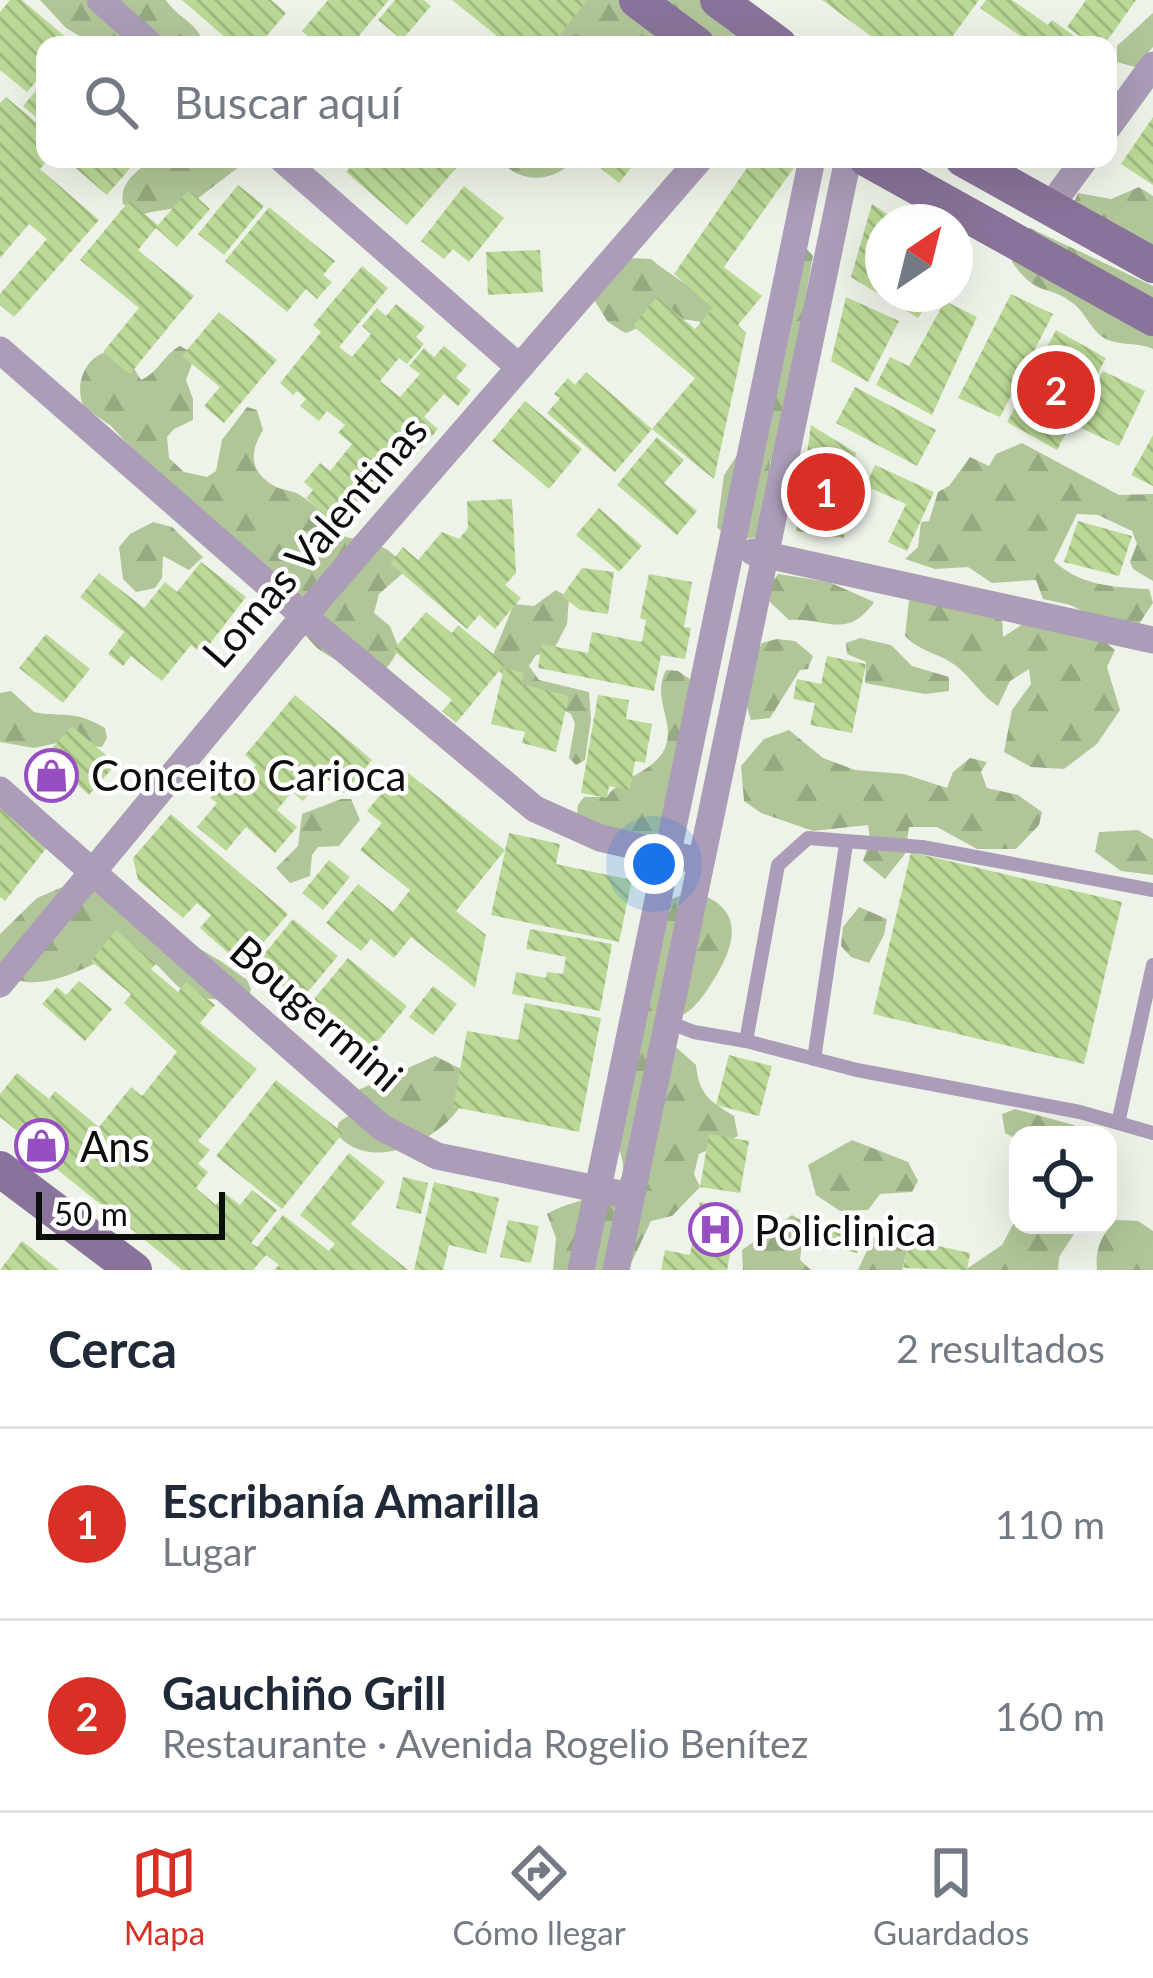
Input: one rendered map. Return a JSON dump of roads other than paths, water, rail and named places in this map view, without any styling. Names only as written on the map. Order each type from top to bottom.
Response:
[{"type":"street","points":[[100,0],[142,36]]},
{"type":"street","points":[[637,0],[686,36]]},
{"type":"street","points":[[738,6],[770,36]]},
{"type":"street","points":[[1117,115],[1153,65]]},
{"type":"street","points":[[291,168],[519,367]]},
{"type":"street","name":"Lomas Valentinas","points":[[0,983],[304,616],[692,168]]},
{"type":"street","points":[[581,1270],[810,168]]},
{"type":"street","points":[[616,1270],[846,168]]},
{"type":"street","points":[[883,168],[1153,318]]},
{"type":"street","points":[[979,168],[1153,265]]},
{"type":"street","points":[[1049,208],[1078,168]]},
{"type":"street","points":[[0,350],[304,616],[535,809],[599,838],[702,861]]},
{"type":"street","points":[[731,548],[1153,640]]},
{"type":"street","name":"Bougermini","points":[[0,790],[381,1126],[436,1156],[632,1196]]},
{"type":"street","points":[[0,1169],[134,1270]]},
{"type":"lane","points":[[746,1041],[778,865],[808,838],[922,848],[1153,890]]},
{"type":"lane","points":[[814,1060],[846,844]]},
{"type":"lane","points":[[1118,1123],[1153,965]]},
{"type":"lane","points":[[668,1022],[814,1060],[1080,1112],[1153,1133]]},
{"type":"place","name":"Gauchiño Grill","points":[[1056,390]]},
{"type":"place","name":"Escribanía Amarilla","points":[[826,492]]},
{"type":"place","name":"Conceito Carioca","points":[[52,775]]},
{"type":"place","name":"Ans","points":[[41,1146]]},
{"type":"place","name":"Policlinica","points":[[715,1230]]}]
